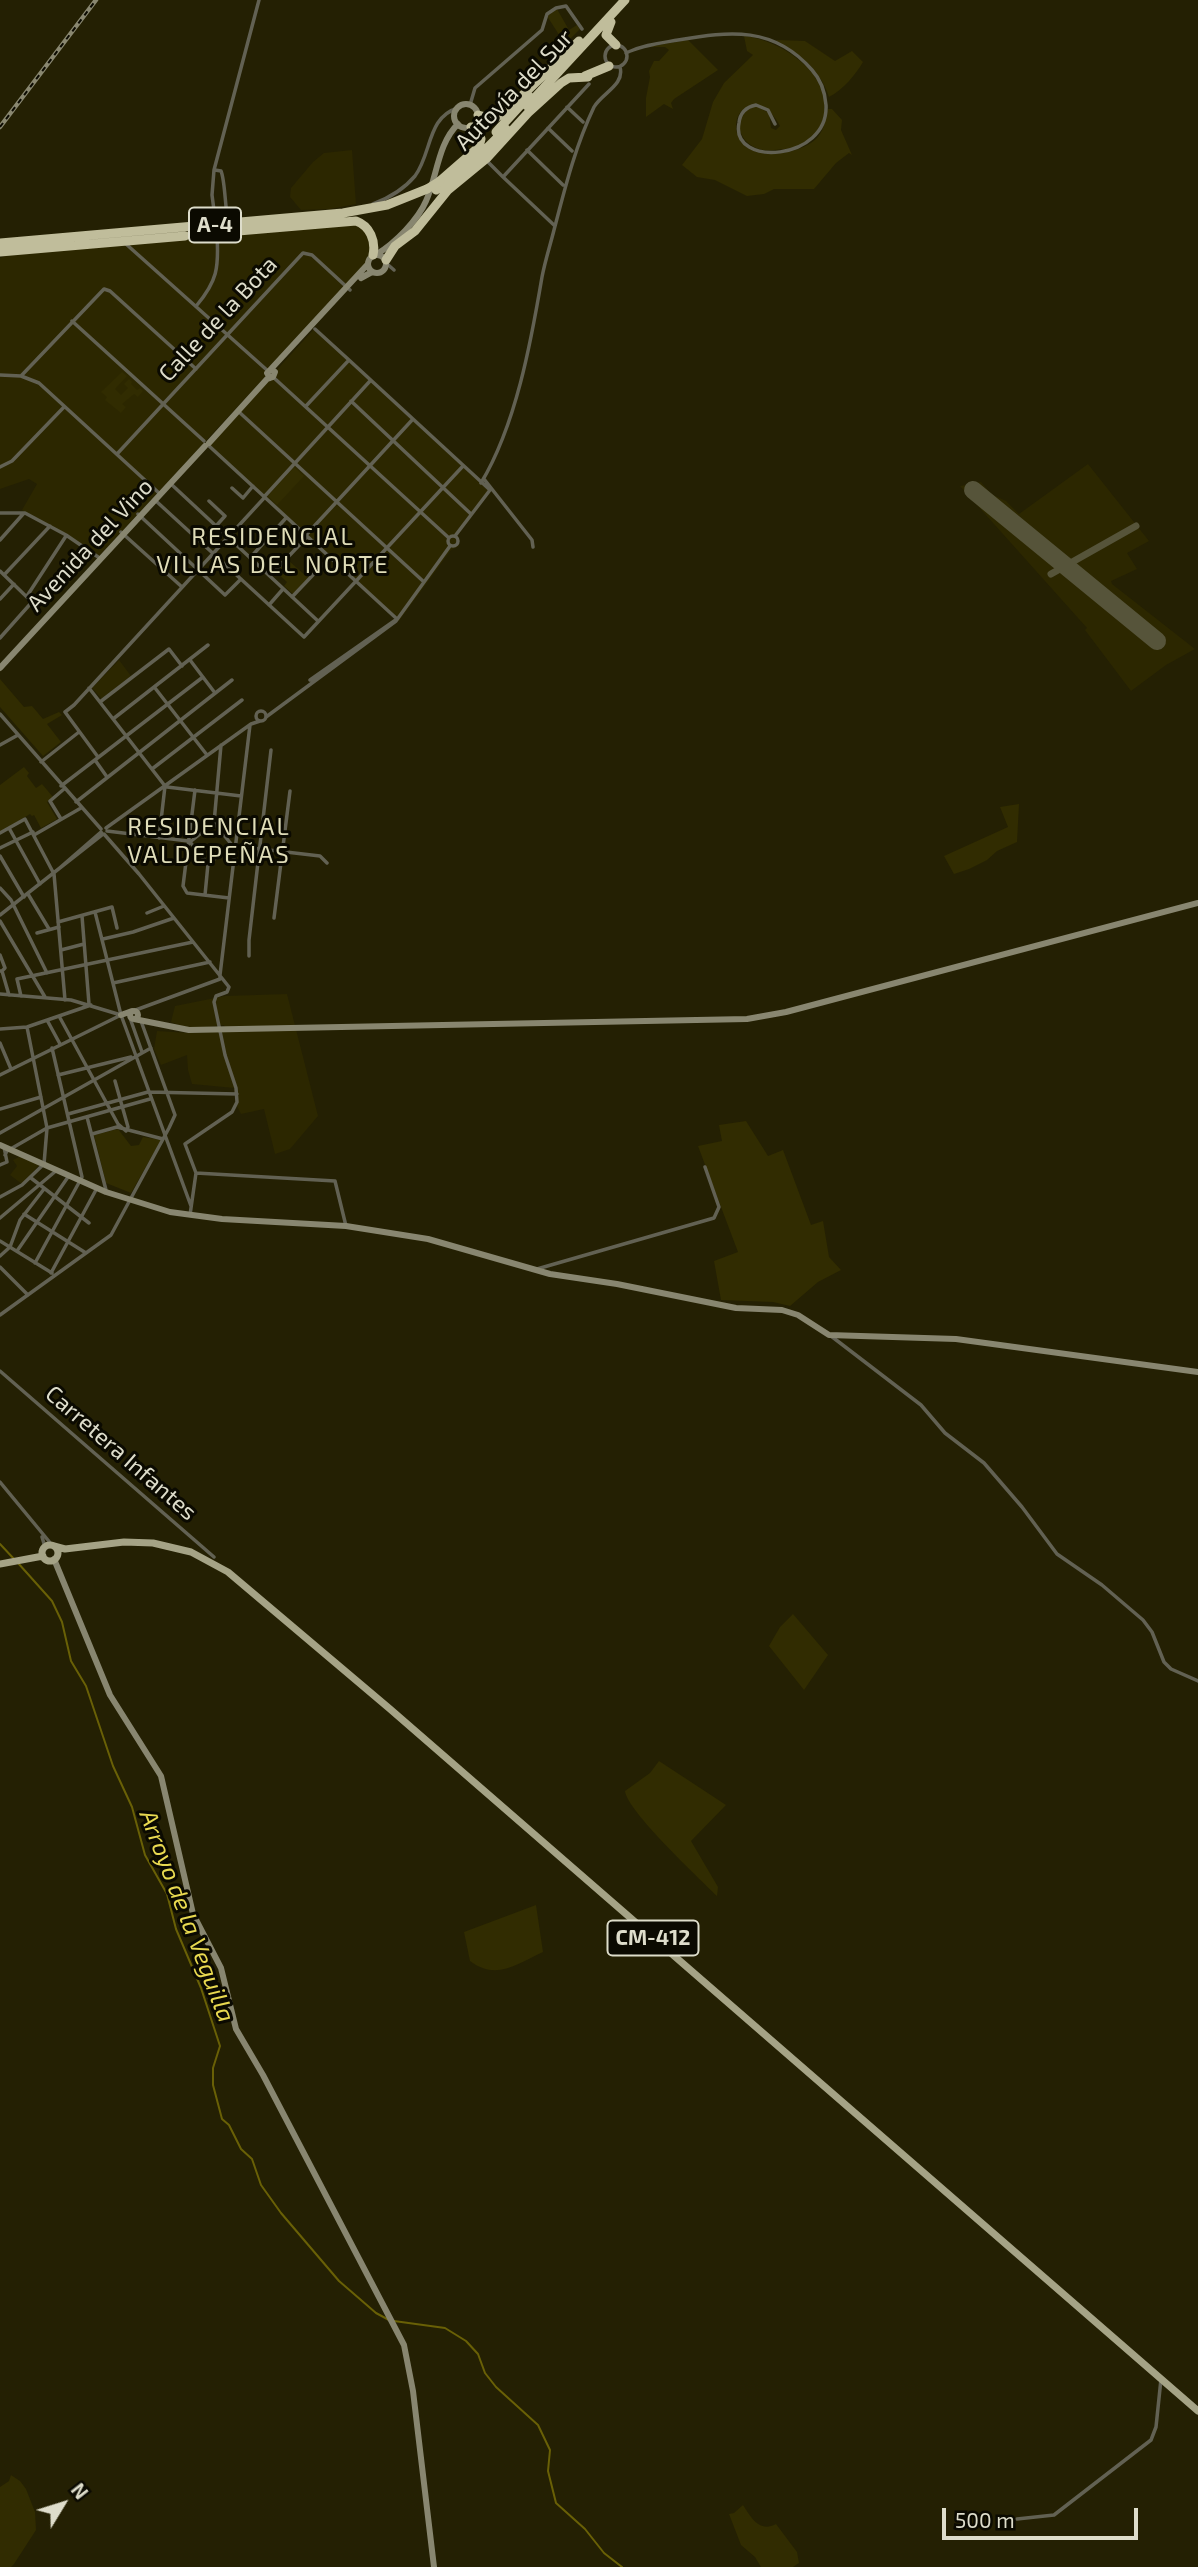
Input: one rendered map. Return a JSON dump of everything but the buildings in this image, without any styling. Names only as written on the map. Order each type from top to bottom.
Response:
[{"type":"highway","name":"Autovía del Sur","points":[[431,189],[489,139],[617,0]]},
{"type":"highway","name":"Autovía del Sur","points":[[431,189],[480,156],[625,0]]},
{"type":"highway","points":[[616,45],[606,35],[607,27],[631,0]]},
{"type":"highway","points":[[478,115],[494,119],[506,111],[579,41]]},
{"type":"highway","name":"A-4","points":[[516,118],[562,77],[575,75],[588,80],[615,66]]},
{"type":"highway","points":[[2,248],[121,242],[133,245],[188,235],[356,221],[362,223],[369,232],[382,260],[415,231],[448,190],[487,158],[543,99],[569,78],[588,80]]},
{"type":"highway","points":[[431,189],[479,147],[480,136],[471,127]]},
{"type":"highway","name":"A-4","points":[[2,248],[344,217],[388,210],[431,189]]},
{"type":"highway","points":[[2,248],[55,235]]},
{"type":"main road","name":"CM-412","points":[[0,1564],[31,1557],[48,1549],[124,1542],[153,1543],[191,1552],[228,1572],[390,1709],[1198,2411]]},
{"type":"main road","name":"CM-412","points":[[48,1549],[50,1560],[74,1548]]},
{"type":"main road","points":[[48,1549],[56,1557]]},
{"type":"street","points":[[197,305],[207,293],[217,272],[217,236],[212,195],[214,170],[259,0]]},
{"type":"street","points":[[470,105],[475,88],[542,30],[551,11],[566,6],[582,29]]},
{"type":"street","points":[[626,53],[646,46],[726,33],[752,35],[771,41],[794,54],[811,69],[823,88],[826,107],[822,125],[814,138],[794,149],[766,153],[757,151],[745,145],[738,131],[741,114],[756,104],[768,110],[775,124]]},
{"type":"street","points":[[483,481],[515,398],[538,309],[542,275],[564,186],[590,114],[598,100],[619,82],[622,75],[605,59],[609,47],[616,45],[622,47],[626,53],[626,61],[615,66]]},
{"type":"street","points":[[503,177],[588,80]]},
{"type":"street","points":[[55,235],[343,209],[372,204],[392,196],[415,175],[427,153],[435,124],[441,116],[463,105],[470,105],[478,115],[477,122],[471,127],[463,128],[455,116],[458,108]]},
{"type":"street","points":[[567,107],[583,122]]},
{"type":"street","name":"Avenida del Vino","points":[[0,666],[315,328],[368,265],[382,260],[387,247],[425,205],[451,131],[458,124]]},
{"type":"street","points":[[548,128],[572,151]]},
{"type":"street","points":[[527,150],[564,186]]},
{"type":"street","points":[[488,163],[555,226]]},
{"type":"street","points":[[214,170],[223,174],[223,198],[228,220]]},
{"type":"street","points":[[133,245],[449,538],[450,546]]},
{"type":"street","name":"Calle de la Bota","points":[[117,454],[303,253],[312,255],[349,289]]},
{"type":"street","points":[[368,265],[372,272],[379,273],[382,260]]},
{"type":"street","name":"Avenida del Vino","points":[[158,496],[349,289],[364,275],[372,272]]},
{"type":"street","points":[[22,376],[99,292],[107,289],[196,369]]},
{"type":"street","points":[[72,321],[397,619]]},
{"type":"street","points":[[315,328],[463,466],[483,481],[532,540],[533,547]]},
{"type":"street","points":[[306,406],[349,360]]},
{"type":"street","points":[[0,374],[22,376],[39,383],[117,454],[213,554],[304,638],[463,466]]},
{"type":"street","points":[[107,778],[65,712],[370,381]]},
{"type":"street","points":[[351,401],[471,514]]},
{"type":"street","points":[[0,467],[12,461],[65,406]]},
{"type":"street","points":[[238,411],[424,582]]},
{"type":"street","points":[[270,576],[413,419]]},
{"type":"street","points":[[449,538],[456,536],[490,491],[483,481]]},
{"type":"street","points":[[171,484],[318,621]]},
{"type":"street","points":[[232,488],[243,498],[253,486]]},
{"type":"street","points":[[209,501],[225,516],[216,526]]},
{"type":"street","points":[[0,513],[25,513],[66,535],[99,558]]},
{"type":"street","points":[[0,540],[25,513]]},
{"type":"street","points":[[139,516],[225,595],[241,579]]},
{"type":"street","points":[[250,558],[287,517]]},
{"type":"street","points":[[4,576],[50,526]]},
{"type":"street","points":[[123,533],[182,588]]},
{"type":"street","points":[[27,596],[66,535]]},
{"type":"street","points":[[0,915],[54,874],[103,831],[251,724],[266,717],[397,619],[450,546],[458,544],[456,536]]},
{"type":"street","points":[[292,597],[330,557]]},
{"type":"street","points":[[0,571],[32,602],[0,638]]},
{"type":"street","points":[[0,599],[13,584]]},
{"type":"street","points":[[269,605],[283,589]]},
{"type":"street","points":[[136,1015],[220,979],[234,846],[251,724],[256,716],[397,619]]},
{"type":"street","points":[[113,719],[208,645]]},
{"type":"street","points":[[100,702],[169,649],[182,666]]},
{"type":"street","points":[[190,660],[215,693]]},
{"type":"street","points":[[61,819],[50,801],[96,759],[202,677]]},
{"type":"street","points":[[76,802],[232,680]]},
{"type":"street","points":[[154,687],[207,755]]},
{"type":"street","points":[[89,688],[165,786],[159,838]]},
{"type":"street","points":[[152,769],[242,700]]},
{"type":"street","points":[[263,712],[266,717]]},
{"type":"street","points":[[0,714],[103,831],[211,962],[229,989],[214,999],[225,1055],[237,1094],[236,1107],[185,1144],[196,1173],[190,1215]]},
{"type":"street","points":[[256,716],[260,721]]},
{"type":"street","points":[[41,762],[79,732]]},
{"type":"street","points":[[0,745],[18,735]]},
{"type":"street","points":[[190,842],[214,823],[221,745]]},
{"type":"street","points":[[249,956],[271,750]]},
{"type":"street","points":[[165,786],[241,796]]},
{"type":"street","points":[[195,790],[183,886],[187,893],[229,898]]},
{"type":"street","points":[[274,918],[290,791]]},
{"type":"street","points":[[0,848],[81,808]]},
{"type":"street","points":[[0,833],[25,818],[54,874],[65,1000]]},
{"type":"street","points":[[214,823],[234,846]]},
{"type":"street","points":[[9,828],[41,884]]},
{"type":"street","points":[[103,831],[190,842],[208,864],[205,895]]},
{"type":"street","points":[[208,864],[234,846],[320,856],[327,863]]},
{"type":"street","points":[[0,856],[49,929]]},
{"type":"street","points":[[0,888],[13,905],[47,973]]},
{"type":"street","points":[[0,900],[7,896]]},
{"type":"street","points":[[0,994],[90,1004],[121,1015],[136,1015],[190,1030],[747,1019],[799,1009],[1198,903]]},
{"type":"street","points":[[147,913],[164,906]]},
{"type":"street","points":[[37,933],[112,907],[117,928]]},
{"type":"street","points":[[94,912],[115,982],[121,1015],[163,1138],[191,1206]]},
{"type":"street","points":[[82,916],[90,1004]]},
{"type":"street","points":[[102,939],[133,933],[174,918]]},
{"type":"street","points":[[0,921],[45,997]]},
{"type":"street","points":[[3,983],[193,942]]},
{"type":"street","points":[[61,950],[84,944]]},
{"type":"street","points":[[0,955],[5,968],[1,971],[3,983],[9,995]]},
{"type":"street","points":[[115,982],[211,962]]},
{"type":"street","points":[[17,981],[21,996]]},
{"type":"street","points":[[0,1029],[27,1027],[90,1004]]},
{"type":"street","points":[[0,1075],[121,1015]]},
{"type":"street","points":[[1,1312],[111,1235],[175,1115],[136,1015]]},
{"type":"street","points":[[136,1015],[142,1052]]},
{"type":"street","points":[[59,1016],[110,1111],[126,1131]]},
{"type":"street","points":[[47,1020],[60,1044]]},
{"type":"street","points":[[0,1197],[31,1178],[44,1164],[47,1128],[27,1027]]},
{"type":"street","points":[[0,1043],[11,1069]]},
{"type":"street","points":[[35,1263],[82,1174],[52,1048]]},
{"type":"street","points":[[0,1133],[151,1048]]},
{"type":"street","points":[[58,1075],[135,1056]]},
{"type":"street","points":[[115,1081],[128,1127],[126,1131]]},
{"type":"street","points":[[68,1114],[148,1092],[237,1094]]},
{"type":"street","points":[[0,1109],[41,1097]]},
{"type":"street","points":[[5,1149],[47,1128],[150,1100]]},
{"type":"street","points":[[87,1116],[106,1192]]},
{"type":"street","points":[[92,1134],[117,1127],[163,1138]]},
{"type":"street","points":[[5,1149],[129,1201],[170,1212],[222,1219],[346,1226],[428,1239],[535,1269],[724,1307],[782,1310],[798,1315],[829,1335],[921,1405],[945,1433],[984,1463],[1022,1507],[1057,1554],[1102,1585],[1143,1620],[1152,1632],[1164,1662],[1171,1669],[1198,1681]]},
{"type":"street","points":[[0,1165],[7,1162],[5,1149]]},
{"type":"street","points":[[535,1269],[714,1218],[719,1207],[705,1167]]},
{"type":"street","points":[[0,1218],[57,1170]]},
{"type":"street","points":[[196,1173],[335,1181],[346,1226]]},
{"type":"street","points":[[17,1251],[69,1175]]},
{"type":"street","points":[[31,1178],[89,1223]]},
{"type":"street","points":[[53,1274],[97,1188]]},
{"type":"street","points":[[0,1256],[10,1247],[24,1214],[44,1189]]},
{"type":"street","points":[[24,1214],[86,1253]]},
{"type":"street","points":[[0,1241],[53,1274]]},
{"type":"street","points":[[0,1267],[28,1295]]},
{"type":"street","points":[[829,1335],[957,1339],[1198,1372]]},
{"type":"street","name":"Carretera Infantes","points":[[0,1371],[214,1557]]},
{"type":"street","points":[[0,1482],[38,1529],[48,1549]]},
{"type":"street","points":[[56,1557],[110,1695],[161,1776],[193,1914],[221,1968],[236,2029],[404,2345],[413,2391],[433,2567]]},
{"type":"street","points":[[1017,2519],[1054,2515],[1151,2440],[1156,2427],[1161,2379]]},
{"type":"shaded area","points":[[557,9],[569,30],[577,25],[580,29],[567,42],[563,41],[547,16]]},
{"type":"shaded area","points":[[744,36],[773,44],[801,62],[820,86],[825,101],[823,120],[812,137],[798,146],[774,150],[762,150],[745,140],[741,133],[741,117],[756,106],[769,113],[771,128],[776,130],[780,126],[764,107],[755,105],[748,106],[742,111],[736,126],[744,145],[763,153],[787,152],[808,145],[819,136],[828,109],[832,109],[842,120],[841,130],[852,155],[849,153],[836,163],[814,189],[774,189],[764,194],[747,196],[715,180],[697,177],[682,165],[702,139],[713,102],[724,83],[753,55],[747,51]]},
{"type":"shaded area","points":[[688,40],[718,70],[674,99],[671,103],[673,109],[664,104],[646,117],[649,71],[654,61],[659,61],[669,50],[665,47],[647,47]]},
{"type":"shaded area","points":[[777,40],[805,41],[835,61],[852,51],[863,62],[849,81],[829,97],[815,71]]},
{"type":"shaded area","points":[[352,150],[356,204],[330,209],[301,210],[290,197],[291,188],[313,162],[324,153]]},
{"type":"shaded area","points":[[345,221],[367,227],[373,255],[265,377],[98,557],[22,510],[37,484],[29,479],[0,489],[0,258],[16,252]]},
{"type":"shaded area","points":[[315,328],[492,490],[458,535],[459,546],[451,550],[399,621],[208,445]]},
{"type":"shaded area","points":[[122,372],[127,376],[115,389],[121,395],[128,388],[124,384],[129,379],[137,390],[140,388],[143,391],[138,397],[134,394],[122,404],[126,407],[121,413],[105,400],[107,397],[101,392]]},
{"type":"shaded area","points":[[1088,464],[1149,541],[1127,553],[1137,569],[1111,581],[1112,584],[1195,649],[1166,665],[1131,691],[1085,630],[1087,628],[960,486],[981,482],[991,494],[1006,501],[1019,514]]},
{"type":"shaded area","points":[[294,467],[304,476],[277,505],[268,496]]},
{"type":"shaded area","points":[[288,560],[308,578],[293,594],[284,586],[287,582],[276,572]]},
{"type":"shaded area","points":[[119,660],[131,676],[102,699],[92,688]]},
{"type":"shaded area","points":[[0,679],[24,707],[32,706],[43,719],[59,712],[62,715],[47,724],[61,742],[43,756],[0,707]]},
{"type":"shaded area","points":[[24,767],[36,788],[42,784],[53,797],[47,802],[57,819],[41,828],[34,815],[30,814],[0,832],[0,785]]},
{"type":"shaded area","points":[[1019,804],[1017,842],[997,851],[987,860],[954,874],[944,856],[1008,827],[1000,807]]},
{"type":"shaded area","points":[[287,994],[318,1116],[290,1149],[275,1154],[264,1109],[241,1114],[236,1104],[234,1088],[192,1084],[187,1055],[161,1065],[154,1049],[157,1031],[226,1031],[224,1025],[190,1029],[171,1022],[175,1006],[225,996]]},
{"type":"shaded area","points":[[746,1121],[768,1156],[783,1150],[811,1225],[823,1221],[829,1257],[841,1270],[818,1282],[790,1306],[773,1302],[721,1300],[714,1261],[738,1252],[698,1146],[722,1141],[719,1125]]},
{"type":"shaded area","points":[[118,1129],[131,1146],[139,1145],[143,1137],[161,1140],[131,1193],[106,1183],[94,1135]]},
{"type":"shaded area","points":[[23,1155],[39,1165],[22,1184],[10,1175],[17,1166],[13,1160]]},
{"type":"shaded area","points":[[793,1614],[828,1655],[804,1690],[769,1646],[780,1627]]},
{"type":"shaded area","points":[[659,1761],[726,1805],[691,1841],[718,1887],[717,1896],[665,1844],[629,1801],[625,1791],[650,1773]]},
{"type":"shaded area","points":[[536,1905],[543,1952],[498,1970],[489,1970],[470,1961],[464,1932]]},
{"type":"shaded area","points":[[11,2475],[26,2489],[35,2512],[36,2530],[14,2564],[11,2567],[0,2567],[0,2487],[9,2481]]},
{"type":"shaded area","points":[[743,2505],[752,2519],[760,2525],[765,2527],[776,2524],[797,2552],[799,2563],[793,2567],[761,2567],[755,2557],[741,2545],[729,2514]]},
{"type":"waterway","name":"Arroyo de la Veguilla","points":[[0,1544],[14,1559]]},
{"type":"waterway","name":"Arroyo de la Veguilla","points":[[18,1563],[52,1601],[62,1622],[71,1661],[86,1686],[113,1766],[132,1807],[145,1855],[167,1894],[176,1929],[201,1988],[220,2046],[213,2068],[213,2085],[222,2119],[229,2125],[241,2149],[252,2159],[261,2185],[281,2213],[339,2281],[376,2313],[389,2320]]},
{"type":"waterway","name":"Arroyo de la Veguilla","points":[[394,2321],[445,2328],[466,2341],[478,2354],[485,2373],[496,2387],[538,2425],[550,2450],[548,2471],[556,2503],[585,2529],[604,2553],[622,2567]]},
{"type":"taxiway","points":[[1051,574],[1136,526]]},
{"type":"runway","points":[[973,490],[1157,641]]},
{"type":"railway","points":[[0,127],[96,0]]},
{"type":"district","name":"RESIDENCIAL VILLAS DEL NORTE","points":[[273,551]]},
{"type":"district","name":"RESIDENCIAL VALDEPEÑAS","points":[[209,841]]}]
